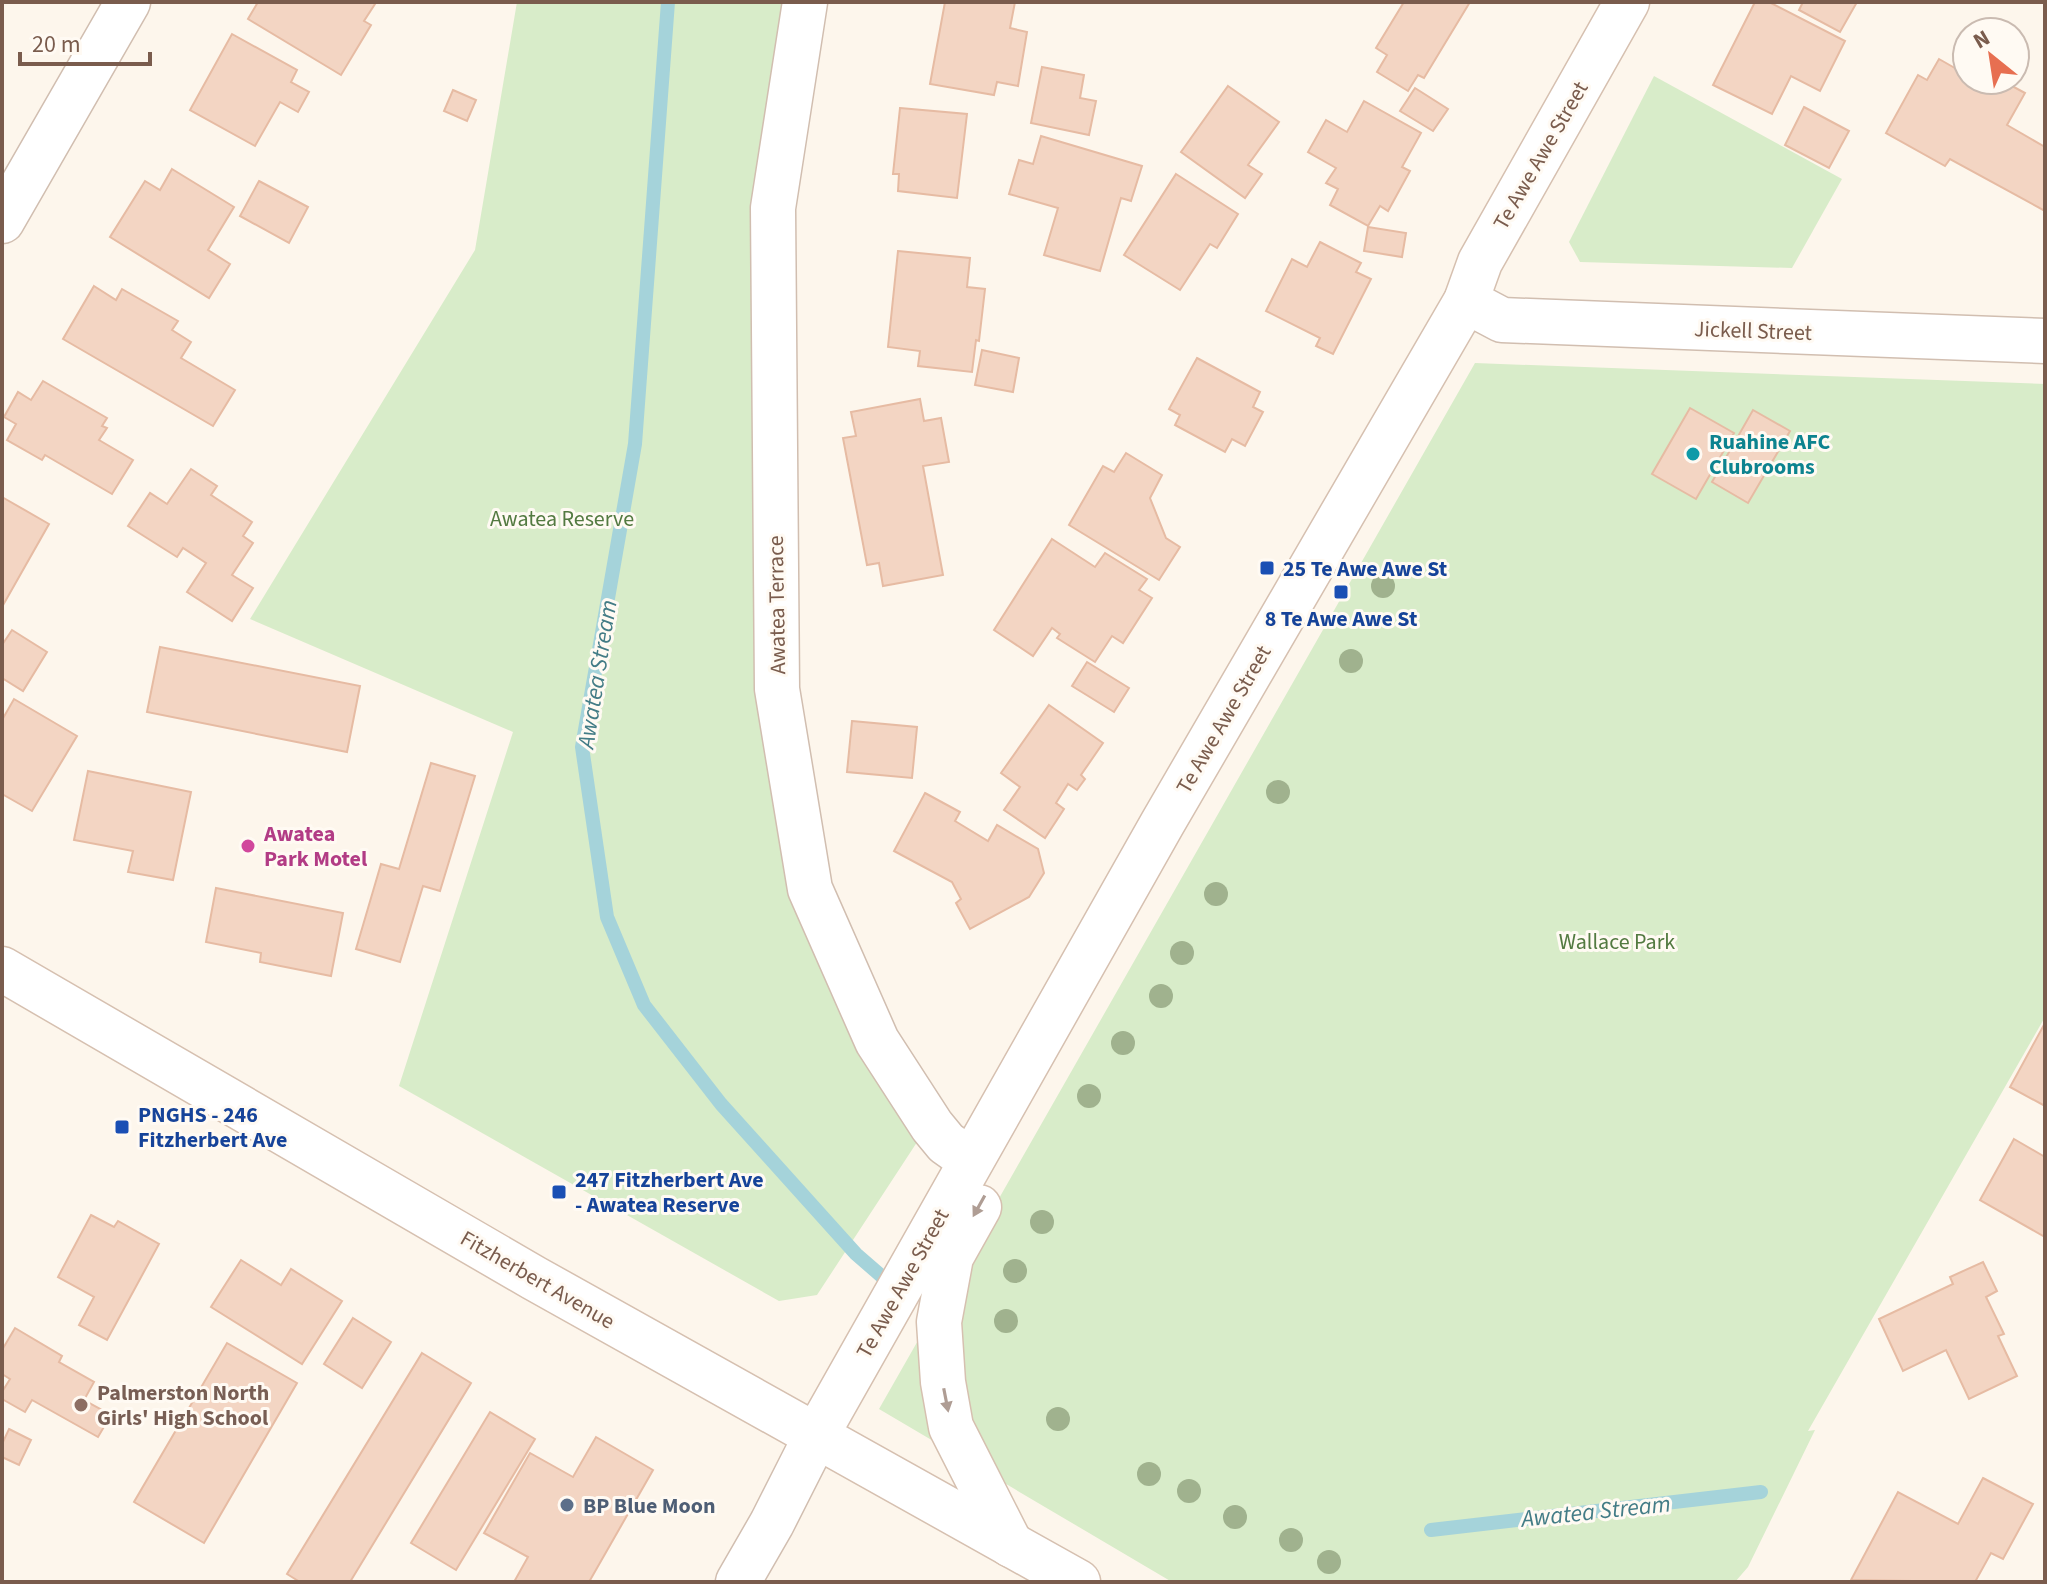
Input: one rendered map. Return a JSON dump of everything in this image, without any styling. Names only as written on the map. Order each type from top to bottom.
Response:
[{"type":"main road","points":[[2,221],[128,2]]},
{"type":"main road","name":"Awatea Terrace","points":[[805,2],[773,208],[777,689],[810,889],[877,1041],[932,1126],[946,1143],[970,1160]]},
{"type":"main road","name":"Te Awe Awe Street","points":[[738,1582],[970,1160],[1466,301],[1480,262],[1627,2]]},
{"type":"main road","name":"Jickell Street","points":[[1466,301],[1502,320],[2045,341]]},
{"type":"main road","name":"Fitzherbert Avenue","points":[[2,969],[534,1278],[1078,1582]]},
{"type":"main road","points":[[1011,1545],[951,1427],[943,1382],[939,1322],[951,1257],[1037,1101],[1074,981]]},
{"type":"green space","name":"Awatea Reserve","points":[[517,2],[805,2],[773,208],[810,889],[923,1133],[817,1295],[779,1301],[399,1086],[513,732],[250,619],[475,250]]},
{"type":"green space","points":[[1654,76],[1842,179],[1792,268],[1580,262],[1569,242]]},
{"type":"green space","name":"Wallace Park","points":[[1475,363],[2045,384],[2045,1017],[1808,1431],[1815,1430],[1748,1567],[1735,1582],[1172,1582],[879,1409]]},
{"type":"building","points":[[258,2],[375,4],[364,21],[371,25],[341,75],[248,19]]},
{"type":"building","points":[[945,2],[1015,2],[1010,28],[1027,32],[1018,86],[997,82],[994,95],[930,84]]},
{"type":"building","points":[[1404,2],[1470,2],[1424,78],[1418,75],[1408,91],[1377,72],[1387,55],[1376,48]]},
{"type":"building","points":[[1755,2],[1769,2],[1845,41],[1820,91],[1791,76],[1772,114],[1713,85]]},
{"type":"building","points":[[1803,2],[1857,2],[1840,32],[1799,10]]},
{"type":"building","points":[[232,34],[297,70],[291,82],[309,92],[298,112],[280,102],[255,146],[190,110]]},
{"type":"building","points":[[1939,59],[1951,66],[1951,96],[2023,96],[2007,125],[2045,147],[2045,211],[1950,159],[1945,166],[1886,133],[1918,75],[1927,80]]},
{"type":"building","points":[[1042,67],[1084,75],[1080,98],[1096,101],[1089,135],[1031,123]]},
{"type":"building","points":[[1228,86],[1279,122],[1248,165],[1262,174],[1245,198],[1181,152]]},
{"type":"building","points":[[1415,88],[1448,109],[1433,131],[1400,111]]},
{"type":"building","points":[[453,90],[476,100],[467,121],[444,111]]},
{"type":"building","points":[[1364,101],[1421,133],[1402,167],[1410,171],[1388,211],[1380,206],[1368,226],[1330,205],[1338,189],[1326,183],[1336,168],[1308,152],[1326,120],[1347,132]]},
{"type":"building","points":[[1804,107],[1849,131],[1829,168],[1785,145]]},
{"type":"building","points":[[900,108],[967,114],[957,198],[898,191],[899,174],[893,174]]},
{"type":"building","points":[[1041,136],[1142,166],[1131,201],[1121,198],[1100,271],[1044,255],[1058,208],[1009,194],[1019,160],[1033,164]]},
{"type":"building","points":[[172,169],[234,207],[208,250],[230,264],[209,298],[110,237],[145,181],[160,190]]},
{"type":"building","points":[[1176,174],[1238,214],[1217,248],[1210,244],[1180,290],[1124,255]]},
{"type":"building","points":[[259,181],[308,207],[289,243],[240,216]]},
{"type":"building","points":[[1368,227],[1406,233],[1402,257],[1364,251]]},
{"type":"building","points":[[1320,242],[1361,263],[1356,272],[1371,279],[1333,354],[1316,346],[1320,338],[1266,311],[1292,259],[1307,267]]},
{"type":"building","points":[[898,251],[970,258],[967,287],[985,289],[972,372],[918,366],[920,351],[888,347]]},
{"type":"building","points":[[94,286],[116,300],[122,289],[178,321],[172,330],[191,342],[181,358],[235,390],[213,426],[63,339]]},
{"type":"building","points":[[982,350],[1019,358],[1013,392],[975,385]]},
{"type":"building","points":[[1197,358],[1260,392],[1253,407],[1263,412],[1245,446],[1232,439],[1225,452],[1175,425],[1180,415],[1169,409]]},
{"type":"building","points":[[43,381],[107,418],[102,426],[107,428],[99,440],[133,460],[112,494],[45,455],[42,460],[7,440],[16,424],[4,417],[18,392],[31,400]]},
{"type":"building","points":[[920,399],[924,421],[941,418],[949,462],[923,466],[943,575],[883,586],[879,563],[867,565],[843,438],[856,436],[851,412]]},
{"type":"building","name":"Ruahine AFC Clubrooms","points":[[1690,408],[1734,433],[1696,499],[1652,474]]},
{"type":"building","points":[[1753,410],[1790,431],[1748,503],[1712,482]]},
{"type":"building","points":[[1126,453],[1162,475],[1150,498],[1166,538],[1180,547],[1159,580],[1069,525],[1103,466],[1114,472]]},
{"type":"building","points":[[191,469],[217,486],[211,495],[252,522],[243,536],[253,543],[232,575],[253,588],[232,621],[187,592],[206,563],[183,548],[177,557],[128,526],[150,493],[167,504]]},
{"type":"building","points":[[2,497],[49,524],[2,607]]},
{"type":"building","points":[[1052,539],[1095,567],[1105,553],[1147,579],[1139,590],[1152,598],[1123,643],[1112,636],[1095,662],[1057,638],[1060,634],[1052,628],[1033,656],[994,630]]},
{"type":"building","points":[[12,630],[47,652],[23,691],[2,678],[2,645]]},
{"type":"building","points":[[160,647],[360,686],[347,752],[147,712]]},
{"type":"building","points":[[1087,662],[1129,688],[1114,712],[1072,686]]},
{"type":"building","points":[[14,699],[77,736],[32,811],[2,794],[2,720]]},
{"type":"building","points":[[1049,705],[1103,743],[1081,775],[1085,779],[1077,790],[1068,784],[1056,803],[1064,809],[1045,838],[1004,810],[1020,787],[1001,773]]},
{"type":"building","points":[[852,721],[917,727],[912,778],[847,772]]},
{"type":"building","points":[[431,763],[475,776],[440,891],[423,886],[400,962],[356,949],[381,864],[399,869]]},
{"type":"building","points":[[88,771],[191,792],[173,880],[128,872],[133,851],[74,840]]},
{"type":"building","points":[[925,793],[960,812],[955,821],[988,841],[997,825],[1038,849],[1044,873],[1029,897],[970,929],[956,903],[961,899],[952,882],[894,851]]},
{"type":"building","points":[[216,888],[343,913],[331,976],[260,962],[261,953],[206,942]]},
{"type":"building","points":[[2045,1023],[2045,1106],[2010,1087]]},
{"type":"building","points":[[2014,1139],[2045,1157],[2045,1237],[1980,1200]]},
{"type":"building","points":[[91,1215],[114,1227],[118,1221],[159,1244],[107,1340],[79,1325],[94,1297],[58,1277]]},
{"type":"building","points":[[241,1260],[281,1285],[291,1269],[342,1301],[302,1364],[211,1307]]},
{"type":"building","points":[[1983,1262],[1997,1291],[1986,1297],[2004,1334],[1998,1336],[2017,1376],[1969,1399],[1946,1350],[1903,1371],[1879,1319],[1953,1284],[1950,1277]]},
{"type":"building","points":[[353,1318],[391,1342],[362,1388],[324,1364]]},
{"type":"building","points":[[15,1328],[62,1356],[59,1362],[94,1382],[84,1400],[111,1415],[98,1437],[32,1400],[25,1412],[2,1399],[2,1392],[10,1379],[2,1374],[2,1350]]},
{"type":"building","points":[[227,1343],[297,1383],[204,1543],[134,1502]]},
{"type":"building","points":[[422,1353],[471,1383],[350,1582],[300,1582],[287,1574]]},
{"type":"building","points":[[490,1412],[535,1439],[456,1570],[411,1543]]},
{"type":"building","points":[[9,1429],[31,1440],[19,1465],[2,1457],[2,1444]]},
{"type":"building","name":"BP Blue Moon","points":[[596,1437],[653,1470],[589,1582],[514,1582],[528,1557],[484,1533],[530,1453],[573,1477]]},
{"type":"building","points":[[1983,1478],[2033,1504],[2003,1559],[1991,1553],[1975,1582],[1851,1580],[1898,1492],[1958,1524]]},
{"type":"waterway","name":"Awatea Stream","points":[[668,2],[635,444],[582,747],[607,917],[644,1005],[721,1104],[856,1254],[894,1287]]},
{"type":"waterway","name":"Awatea Stream","points":[[1431,1530],[1761,1492]]},
{"type":"place","name":"Ruahine AFC Clubrooms","points":[[1693,454]]},
{"type":"place","name":"25 Te Awe Awe St","points":[[1267,568]]},
{"type":"place","name":"8 Te Awe Awe St","points":[[1341,592]]},
{"type":"place","name":"Awatea Park Motel","points":[[248,846]]},
{"type":"place","name":"PNGHS - 246 Fitzherbert Ave","points":[[122,1127]]},
{"type":"place","name":"247 Fitzherbert Ave - Awatea Reserve","points":[[559,1192]]},
{"type":"place","name":"Palmerston North Girls' High School","points":[[81,1405]]},
{"type":"place","name":"BP Blue Moon","points":[[567,1505]]}]
